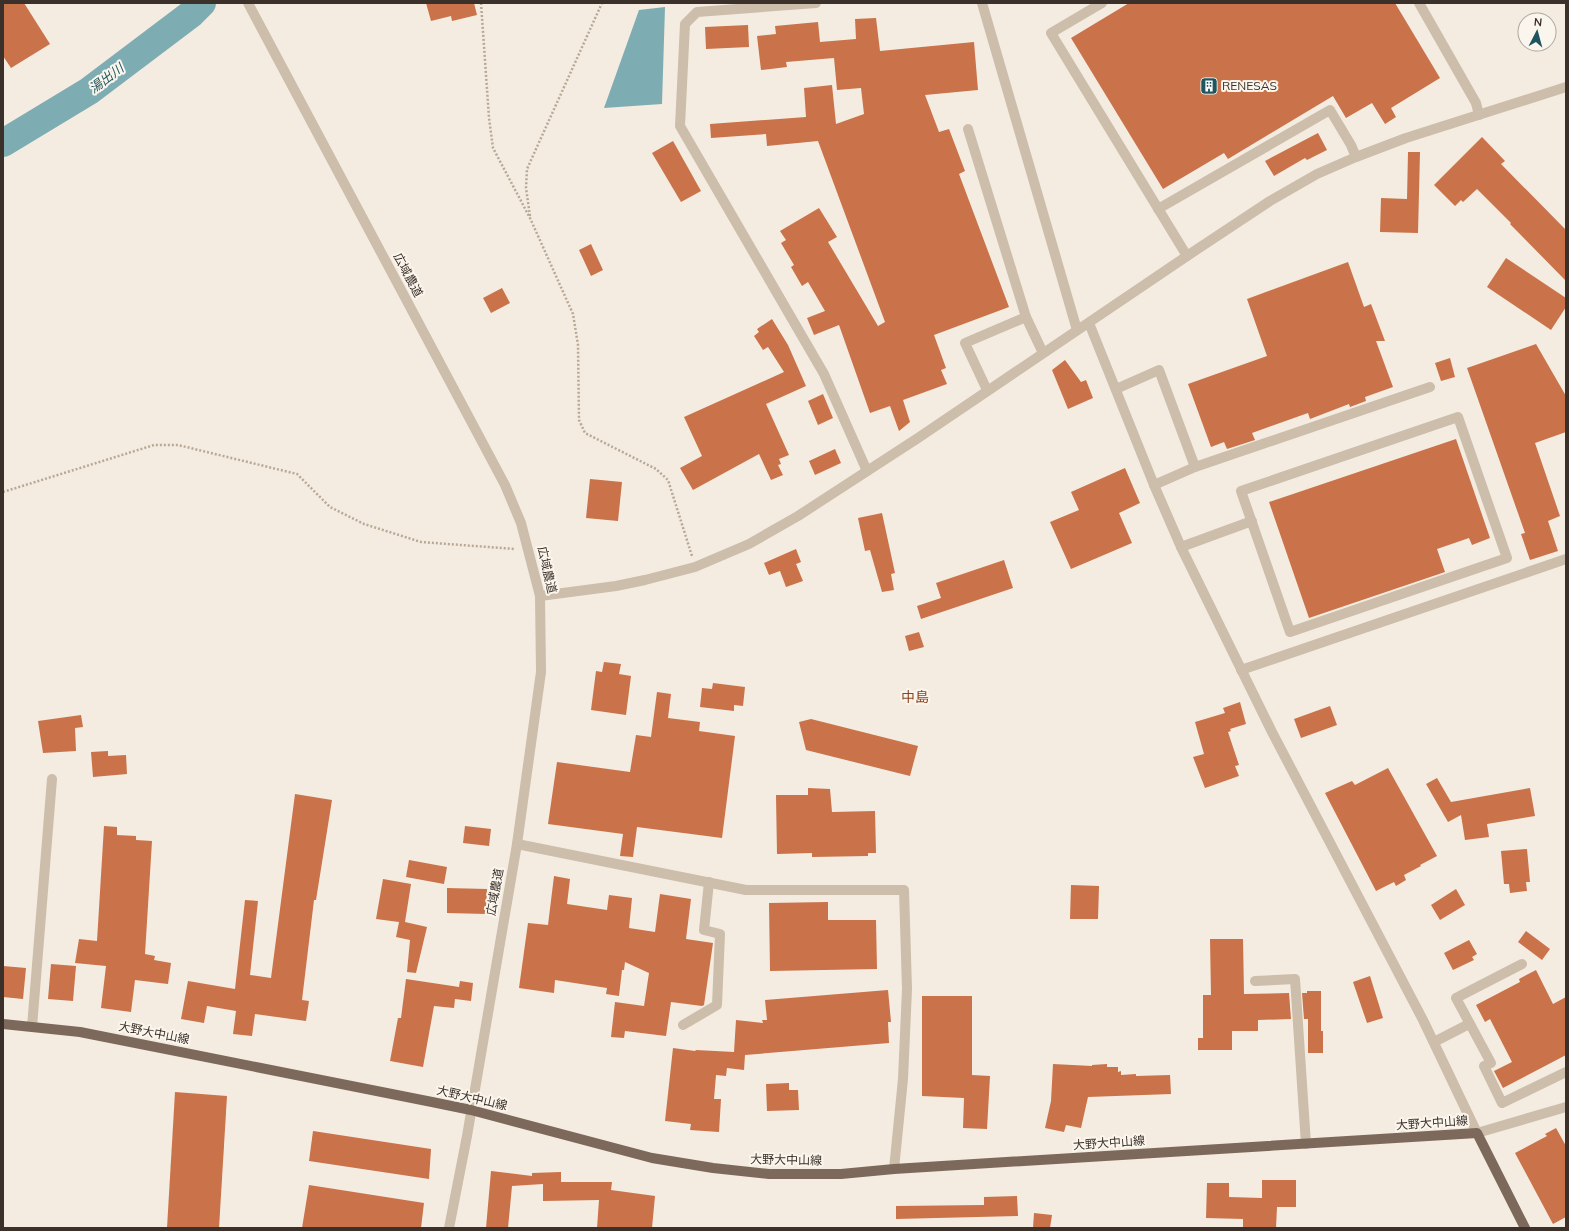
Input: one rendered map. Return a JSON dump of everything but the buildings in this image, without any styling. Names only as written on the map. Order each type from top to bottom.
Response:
[{"type":"main road","name":"大野大中山線","points":[[3,1024],[80,1032],[127,1041],[471,1110],[652,1158],[713,1168],[768,1174],[840,1174],[894,1169],[1477,1133],[1525,1228]]},
{"type":"street","name":"広域農道","points":[[248,3],[505,485],[521,523],[540,596],[542,672],[517,844],[449,1228]]},
{"type":"street","points":[[816,3],[697,12],[685,24],[680,126],[824,374],[866,472]]},
{"type":"street","points":[[982,3],[1077,330]]},
{"type":"street","points":[[1102,3],[1051,33],[1187,256]]},
{"type":"street","points":[[1419,3],[1476,104],[1479,116]]},
{"type":"street","points":[[540,596],[616,586],[695,567],[749,544],[786,523],[866,472],[1187,256],[1270,202],[1317,174],[1406,138],[1479,116],[1566,87]]},
{"type":"street","points":[[1158,209],[1330,110],[1351,145],[1356,157]]},
{"type":"street","points":[[968,129],[1026,317],[1043,353]]},
{"type":"street","points":[[987,390],[965,343],[1026,317]]},
{"type":"street","points":[[1089,323],[1154,485],[1181,547],[1241,670],[1434,1042],[1477,1133],[1566,1107]]},
{"type":"street","points":[[1116,389],[1159,370],[1195,467]]},
{"type":"street","points":[[1154,485],[1195,467],[1430,387]]},
{"type":"street","points":[[1458,417],[1507,558],[1290,632],[1252,521],[1241,491],[1458,417]]},
{"type":"street","points":[[1181,547],[1252,521]]},
{"type":"street","points":[[1241,670],[1566,559]]},
{"type":"street","points":[[32,1027],[52,779]]},
{"type":"street","points":[[517,844],[746,890],[904,890],[907,989],[903,1079],[894,1169]]},
{"type":"street","points":[[684,1026],[717,1005],[720,934],[704,930],[709,882]]},
{"type":"street","points":[[1522,964],[1456,998],[1469,1024],[1492,1063],[1484,1066],[1502,1103],[1566,1072]]},
{"type":"street","points":[[1255,981],[1295,979],[1306,1144]]},
{"type":"street","points":[[1434,1042],[1469,1024]]},
{"type":"path","points":[[481,3],[488,110],[493,148],[530,218],[572,314],[578,345],[579,420],[585,433],[656,469],[668,480],[695,567]]},
{"type":"path","points":[[530,218],[526,188],[527,169],[602,3]]},
{"type":"path","points":[[3,492],[154,445],[178,445],[297,474],[330,507],[364,524],[421,542],[529,550]]},
{"type":"water","points":[[665,7],[662,104],[604,108],[639,10]]},
{"type":"waterway","name":"湯出川","points":[[3,143],[89,91],[191,14],[202,3]]},
{"type":"place","name":"RENESAS","points":[[1209,86]]},
{"type":"district","name":"中島","points":[[915,697]]}]
